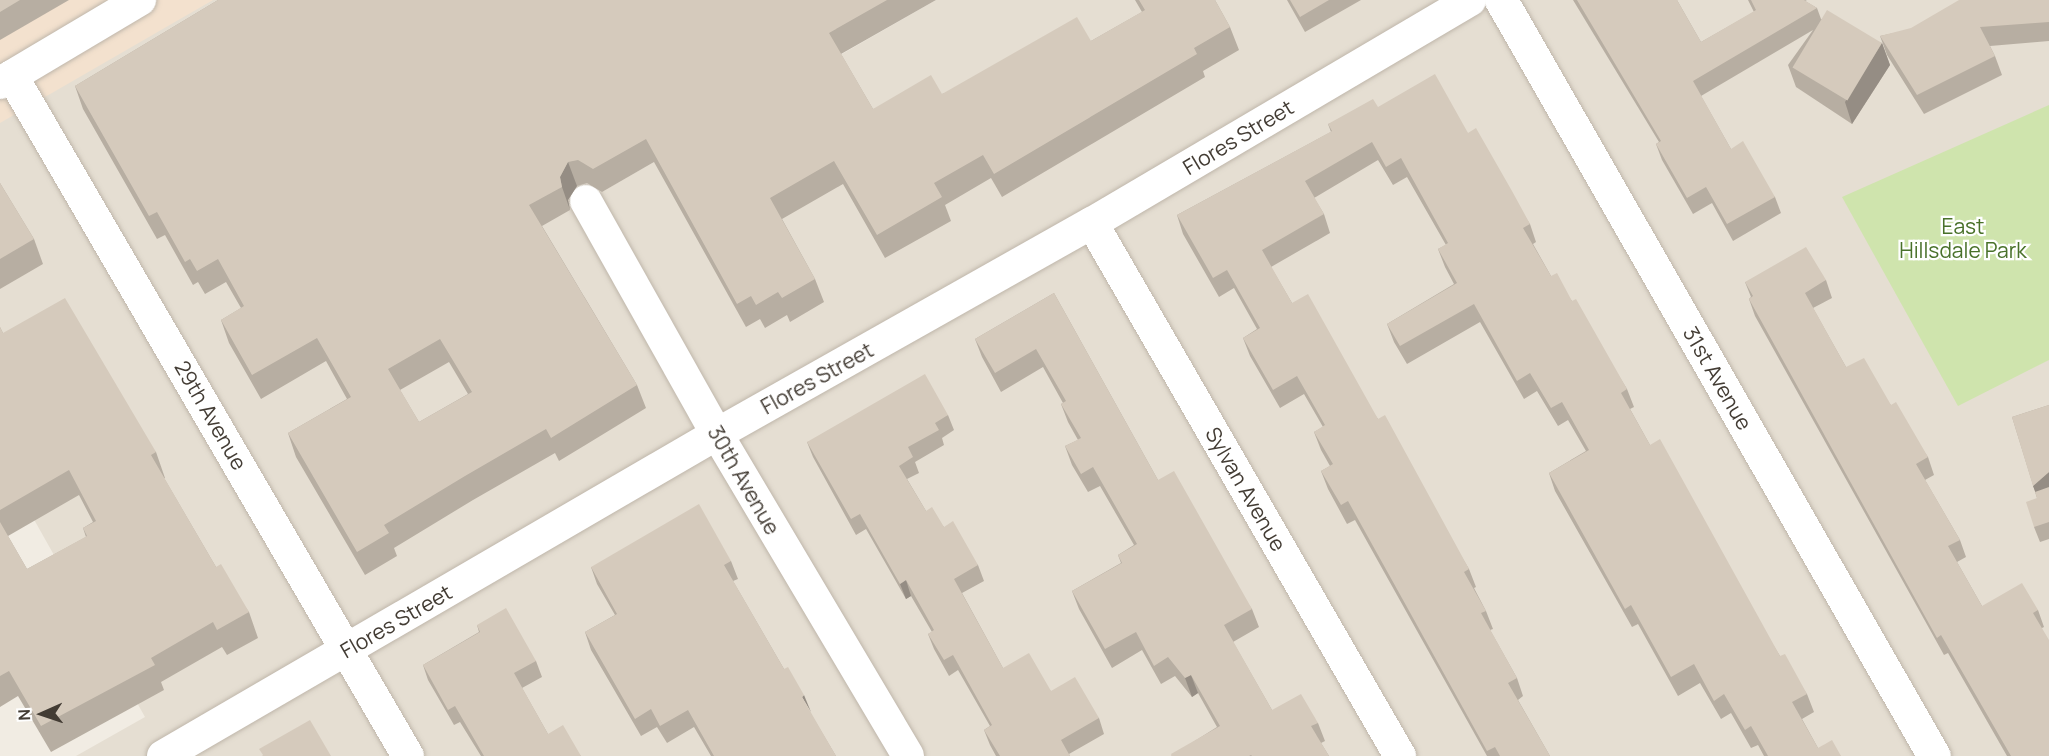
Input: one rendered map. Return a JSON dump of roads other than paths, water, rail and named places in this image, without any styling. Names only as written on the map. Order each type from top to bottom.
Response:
[{"type":"street","points":[[6,80],[140,0]]},
{"type":"street","name":"Flores Street","points":[[163,756],[717,434],[1092,223],[1470,0]]},
{"type":"street","name":"31st Avenue","points":[[1501,0],[1934,756]]},
{"type":"street","name":"29th Avenue","points":[[6,80],[348,649],[408,756]]},
{"type":"street","name":"30th Avenue","points":[[586,201],[717,434],[908,756]]},
{"type":"street","name":"Sylvan Avenue","points":[[1092,223],[1400,756]]},
{"type":"park label","name":"East Hillsdale Park","points":[[1963,238]]}]
